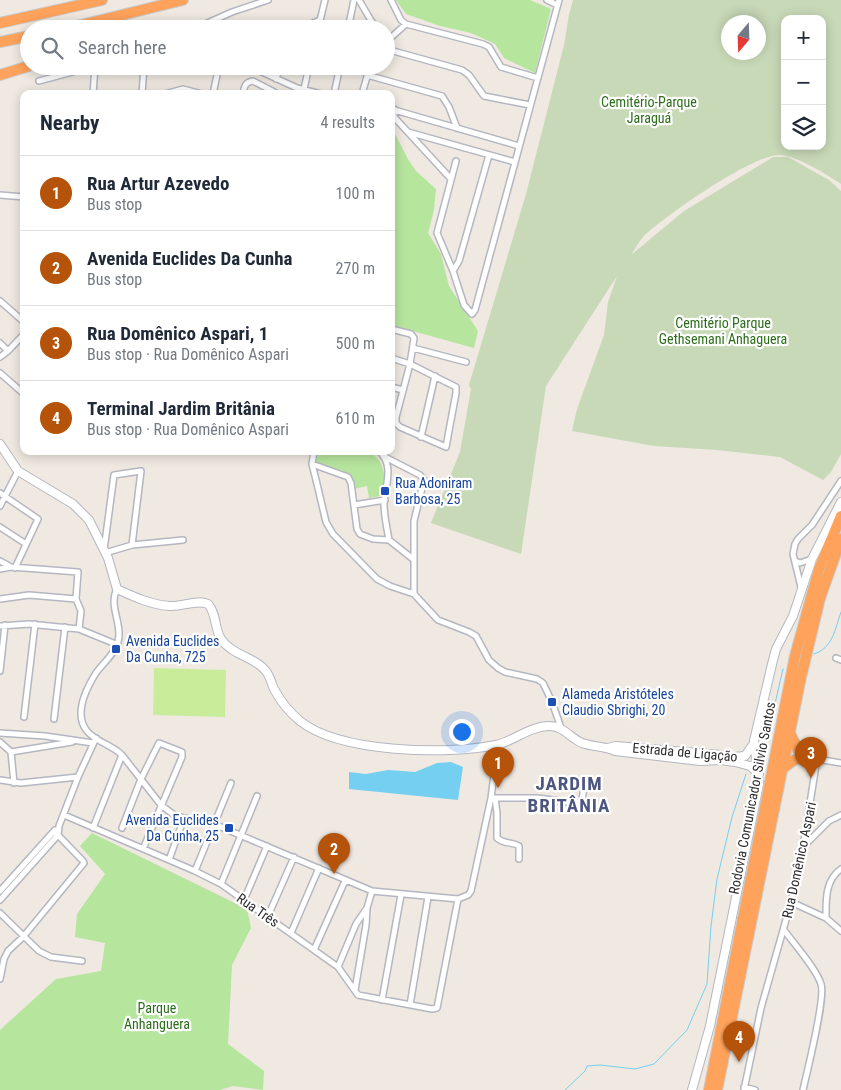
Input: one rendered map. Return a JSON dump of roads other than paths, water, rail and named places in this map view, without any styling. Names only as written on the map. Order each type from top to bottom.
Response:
[{"type":"highway","points":[[40,15],[60,0]]},
{"type":"highway","points":[[0,22],[40,15],[102,0]]},
{"type":"highway","points":[[104,20],[183,0]]},
{"type":"highway","points":[[0,42],[20,38]]},
{"type":"highway","points":[[0,76],[20,69]]},
{"type":"highway","name":"Rodovia Comunicador Silvio Santos","points":[[708,1090],[795,656],[819,569],[841,516]]},
{"type":"highway","name":"Rodovia Comunicador Silvio Santos","points":[[717,1090],[801,677],[820,598],[841,539]]},
{"type":"highway","points":[[782,769],[794,760],[805,757],[798,750],[789,733]]},
{"type":"main road","points":[[0,444],[18,471],[80,510],[89,520],[105,552],[118,589],[161,605],[174,607],[200,602],[208,604],[214,613],[217,631],[226,646],[264,669],[284,706],[302,722],[319,732],[337,738],[380,747],[407,750],[461,749],[498,744],[541,727],[561,728]]},
{"type":"main road","points":[[692,1090],[710,1026],[758,789],[759,774],[754,753],[754,741],[772,660],[793,616],[812,559],[841,502]]},
{"type":"main road","name":"Estrada de Ligação","points":[[561,728],[584,744],[615,751],[700,761],[720,760],[735,762],[750,766],[759,774]]},
{"type":"main road","name":"Estrada de Ligação","points":[[608,748],[616,746],[740,758],[748,753],[754,741]]},
{"type":"street","points":[[214,20],[268,0]]},
{"type":"street","points":[[320,20],[325,0]]},
{"type":"street","points":[[350,20],[354,0]]},
{"type":"street","points":[[359,0],[371,20]]},
{"type":"street","points":[[391,0],[406,24],[483,44],[490,47],[501,67],[538,78]]},
{"type":"street","points":[[456,161],[437,233],[454,271],[464,305],[472,314],[475,310],[558,2],[547,0]]},
{"type":"street","points":[[395,34],[406,24]]},
{"type":"street","points":[[395,52],[456,68],[469,74],[484,96],[530,105]]},
{"type":"street","points":[[39,81],[63,75]]},
{"type":"street","points":[[93,90],[94,75]]},
{"type":"street","points":[[142,90],[143,75]]},
{"type":"street","points":[[213,90],[217,75]]},
{"type":"street","points":[[268,75],[299,90]]},
{"type":"street","points":[[276,79],[277,75]]},
{"type":"street","points":[[303,90],[307,75]]},
{"type":"street","points":[[335,90],[338,75]]},
{"type":"street","points":[[363,90],[367,75],[442,96],[449,107],[457,128]]},
{"type":"street","points":[[244,90],[244,86],[248,82],[253,81],[270,90]]},
{"type":"street","points":[[395,110],[519,146]]},
{"type":"street","points":[[395,118],[451,179]]},
{"type":"street","points":[[408,132],[515,162]]},
{"type":"street","points":[[454,271],[459,261],[489,154]]},
{"type":"street","points":[[0,195],[20,197]]},
{"type":"street","points":[[0,301],[20,318]]},
{"type":"street","points":[[395,330],[414,336],[410,364],[395,412]]},
{"type":"street","points":[[0,357],[20,338]]},
{"type":"street","points":[[0,343],[8,351]]},
{"type":"street","points":[[413,348],[466,362]]},
{"type":"street","points":[[395,359],[436,376],[456,388],[447,446],[444,447],[398,426],[395,421]]},
{"type":"street","points":[[0,373],[20,390]]},
{"type":"street","points":[[421,437],[436,376]]},
{"type":"street","points":[[395,388],[403,390]]},
{"type":"street","points":[[313,455],[312,464],[326,522],[332,534],[378,579],[390,586],[414,594],[438,620],[476,636],[489,660],[498,668],[505,672],[529,677],[543,683],[547,688],[561,728]]},
{"type":"street","points":[[383,456],[420,474],[424,480],[414,516],[414,594]]},
{"type":"street","points":[[383,456],[388,468],[389,477],[385,500],[388,540]]},
{"type":"street","points":[[312,464],[348,476],[357,529],[360,534],[368,538],[388,540],[413,559]]},
{"type":"street","points":[[0,506],[18,471]]},
{"type":"street","points":[[132,545],[141,471],[114,475],[105,552],[132,545],[183,540]]},
{"type":"street","points":[[801,588],[793,554],[798,539],[812,525],[841,481]]},
{"type":"street","points":[[0,493],[38,518],[13,567]]},
{"type":"street","points":[[354,505],[385,500]]},
{"type":"street","points":[[0,527],[26,544]]},
{"type":"street","points":[[795,561],[800,563],[812,559]]},
{"type":"street","points":[[0,561],[13,567]]},
{"type":"street","points":[[0,569],[13,567],[78,572],[76,599],[81,611],[79,630]]},
{"type":"street","points":[[94,741],[82,722],[82,703],[96,673],[118,645],[119,626],[113,599],[118,589]]},
{"type":"street","points":[[0,599],[32,595],[76,599]]},
{"type":"street","points":[[0,671],[3,626],[35,624],[65,627],[79,630],[118,645]]},
{"type":"street","points":[[24,717],[35,624]]},
{"type":"street","points":[[54,719],[65,627]]},
{"type":"street","points":[[0,733],[50,736],[75,742]]},
{"type":"street","points":[[0,900],[23,870],[56,833],[94,741]]},
{"type":"street","points":[[11,752],[75,742],[94,741],[115,748],[161,805],[174,815],[214,824],[372,891],[458,899],[468,896],[470,890],[493,798],[498,744]]},
{"type":"street","points":[[0,742],[11,752],[14,783]]},
{"type":"street","points":[[122,828],[159,743],[183,752],[144,849]]},
{"type":"street","points":[[93,828],[122,755]]},
{"type":"street","points":[[805,757],[841,763]]},
{"type":"street","name":"Rua Domênico Aspari","points":[[744,1089],[773,961],[792,902],[817,759]]},
{"type":"street","points":[[0,780],[14,783],[78,777]]},
{"type":"street","points":[[195,871],[231,784]]},
{"type":"street","points":[[493,798],[537,798],[575,803],[582,800],[584,787]]},
{"type":"street","points":[[221,884],[257,796]]},
{"type":"street","points":[[493,798],[497,813],[497,838],[502,842],[519,846],[520,859]]},
{"type":"street","name":"Rua Três","points":[[64,815],[221,884],[338,967],[354,991]]},
{"type":"street","points":[[803,847],[829,821],[841,815]]},
{"type":"street","points":[[169,860],[184,818]]},
{"type":"street","points":[[0,979],[5,955],[11,946],[23,937],[84,864],[56,833]]},
{"type":"street","points":[[244,900],[267,846]]},
{"type":"street","points":[[268,916],[294,857]]},
{"type":"street","points":[[291,933],[319,868]]},
{"type":"street","points":[[826,918],[829,883],[832,877],[841,869]]},
{"type":"street","points":[[0,891],[23,870]]},
{"type":"street","points":[[314,950],[345,881]]},
{"type":"street","points":[[372,891],[367,908],[366,925],[354,991],[358,996],[432,1010],[438,1006],[458,899]]},
{"type":"street","points":[[382,1000],[401,895]]},
{"type":"street","points":[[410,1005],[428,897]]},
{"type":"street","points":[[792,902],[826,918],[841,931]]},
{"type":"street","points":[[338,967],[356,924],[367,908]]},
{"type":"street","points":[[0,913],[35,948],[45,954],[51,957],[82,961]]},
{"type":"street","name":"Rua Domênico Aspari","points":[[784,930],[822,987],[803,1090]]},
{"type":"street","points":[[744,1089],[755,1090]]},
{"type":"water","points":[[451,762],[463,767],[458,800],[349,789],[349,772],[366,774],[388,770],[415,772],[437,763]]},
{"type":"waterway","points":[[814,654],[829,643],[841,612]]},
{"type":"waterway","points":[[764,751],[783,669]]},
{"type":"waterway","points":[[565,1090],[585,1071],[587,1066],[600,1065],[635,1069],[654,1064],[687,1030],[707,984],[711,926],[717,879],[732,817],[746,774]]},
{"type":"place","name":"Rua Adoniram Barbosa, 25","points":[[385,491]]},
{"type":"place","name":"Avenida Euclides Da Cunha, 725","points":[[116,649]]},
{"type":"place","name":"Alameda Aristóteles Claudio Sbrighi, 20","points":[[552,702]]},
{"type":"place","name":"Rua Domênico Aspari, 1","points":[[811,778]]},
{"type":"place","name":"Rua Artur Azevedo","points":[[498,788]]},
{"type":"place","name":"Avenida Euclides Da Cunha, 25","points":[[229,828]]},
{"type":"place","name":"Avenida Euclides Da Cunha","points":[[334,874]]},
{"type":"place","name":"Terminal Jardim Britânia","points":[[739,1062]]},
{"type":"district","name":"JARDIM BRITÂNIA","points":[[569,794]]},
{"type":"park label","name":"Cemitério-Parque Jaraguá","points":[[649,110]]},
{"type":"park label","name":"Cemitério Parque Gethsemani Anhaguera","points":[[723,332]]},
{"type":"park label","name":"Parque Anhanguera","points":[[157,1016]]}]
